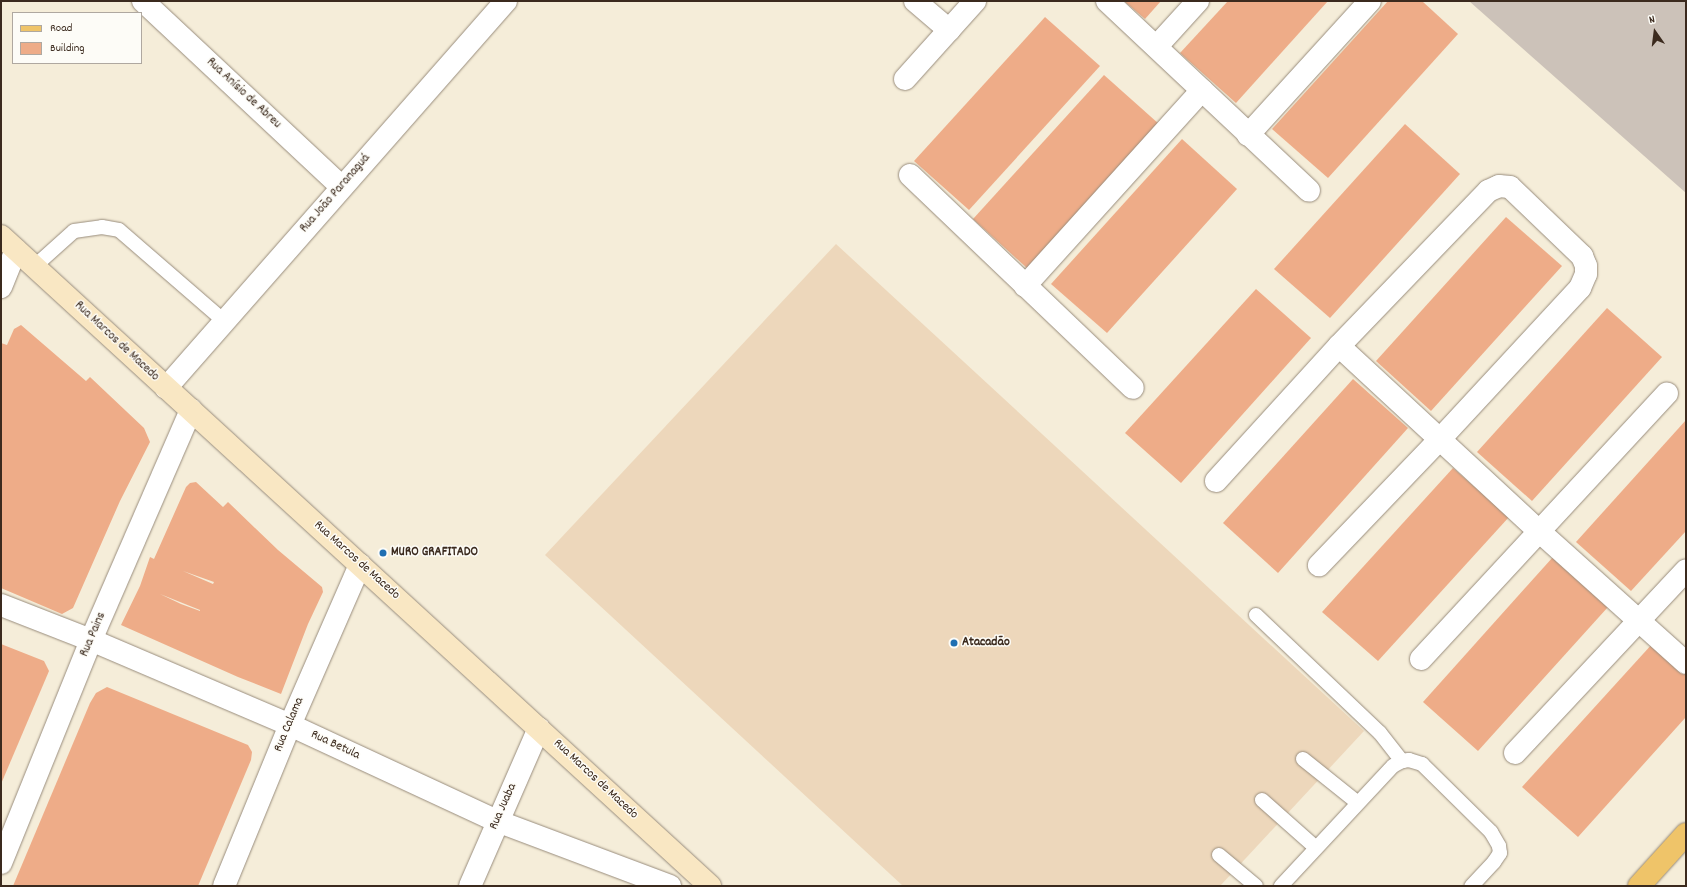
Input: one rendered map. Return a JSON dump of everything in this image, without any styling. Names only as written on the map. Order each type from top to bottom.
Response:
[{"type":"main road","name":"Rua Marcos de Macedo","points":[[9,243],[710,886]]},
{"type":"main road","points":[[1639,886],[1686,834]]},
{"type":"street","name":"Rua Anísio de Abreu","points":[[144,1],[342,187]]},
{"type":"street","name":"Rua João Paranaguá","points":[[166,388],[506,1]]},
{"type":"street","points":[[915,1],[949,30]]},
{"type":"street","points":[[905,79],[975,1]]},
{"type":"street","points":[[1107,1],[1157,46],[1248,135],[1309,191]]},
{"type":"street","points":[[1157,46],[1198,1]]},
{"type":"street","points":[[1248,135],[1370,1]]},
{"type":"street","points":[[1025,286],[1202,90]]},
{"type":"street","points":[[910,175],[1133,388]]},
{"type":"street","points":[[1216,481],[1339,346],[1488,190],[1499,186],[1510,187],[1582,256],[1586,266],[1586,274],[1580,288],[1440,439],[1320,565]]},
{"type":"street","points":[[1,287],[9,243]]},
{"type":"street","points":[[1339,346],[1540,532],[1686,663]]},
{"type":"street","points":[[1421,659],[1667,393]]},
{"type":"street","name":"Rua Pains","points":[[1,863],[92,640],[191,410]]},
{"type":"street","name":"Rua Calama","points":[[224,886],[290,725],[360,565]]},
{"type":"street","points":[[1516,752],[1637,620],[1686,570]]},
{"type":"street","name":"Rua Betula","points":[[1,605],[92,640],[290,725],[497,821],[670,886]]},
{"type":"street","name":"Rua Juaba","points":[[470,886],[497,821],[539,728]]},
{"type":"lane","points":[[35,266],[74,231],[102,228],[118,230],[224,321]]},
{"type":"lane","points":[[1256,615],[1380,733],[1402,761]]},
{"type":"lane","points":[[1303,759],[1358,803]]},
{"type":"lane","points":[[1288,883],[1316,848],[1393,766],[1402,761],[1409,760],[1422,764],[1491,832],[1499,846],[1500,853],[1494,862],[1472,886]]},
{"type":"lane","points":[[1262,800],[1316,848]]},
{"type":"lane","points":[[1219,855],[1256,886]]},
{"type":"shaded area","points":[[1469,1],[1686,1],[1686,193]]},
{"type":"shaded area","name":"Atacadão","points":[[836,244],[1364,731],[1220,886],[903,886],[545,555]]},
{"type":"building","points":[[1124,1],[1161,1],[1145,19]]},
{"type":"building","points":[[1228,1],[1328,1],[1236,103],[1180,53]]},
{"type":"building","points":[[1388,1],[1422,1],[1458,34],[1328,178],[1272,129]]},
{"type":"building","points":[[1045,17],[1100,66],[969,210],[914,161]]},
{"type":"building","points":[[1104,75],[1159,124],[1028,269],[973,219]]},
{"type":"building","points":[[1405,124],[1460,174],[1330,318],[1274,269]]},
{"type":"building","points":[[1182,139],[1237,189],[1107,333],[1051,284]]},
{"type":"building","points":[[1506,217],[1562,266],[1431,411],[1376,361]]},
{"type":"building","points":[[1256,289],[1311,338],[1181,483],[1125,433]]},
{"type":"building","points":[[1607,308],[1662,357],[1532,501],[1477,452]]},
{"type":"building","points":[[21,325],[86,381],[90,377],[144,428],[150,442],[120,501],[73,608],[62,614],[1,588],[1,343],[7,345],[14,329]]},
{"type":"building","points":[[1353,379],[1408,428],[1278,573],[1223,523]]},
{"type":"building","points":[[1686,420],[1686,531],[1631,591],[1576,542]]},
{"type":"building","points":[[1453,468],[1509,517],[1378,661],[1322,612]]},
{"type":"building","points":[[196,482],[223,507],[228,502],[278,550],[322,587],[323,592],[308,624],[281,694],[238,677],[121,625],[140,586],[150,557],[154,559],[186,487],[190,483]],"holes":[[[183,571],[214,582],[213,584]],[[160,594],[200,610],[200,611],[181,604]]]},
{"type":"building","points":[[1553,557],[1608,607],[1478,751],[1423,702]]},
{"type":"building","points":[[1653,643],[1686,672],[1686,717],[1578,837],[1522,787]]},
{"type":"building","points":[[1,644],[44,661],[49,671],[1,784]]},
{"type":"building","points":[[107,687],[248,745],[252,752],[251,760],[198,886],[13,886],[90,703],[96,693]]},
{"type":"place","name":"MURO GRAFITADO","points":[[383,553]]},
{"type":"place","name":"Atacadão","points":[[954,643]]}]
